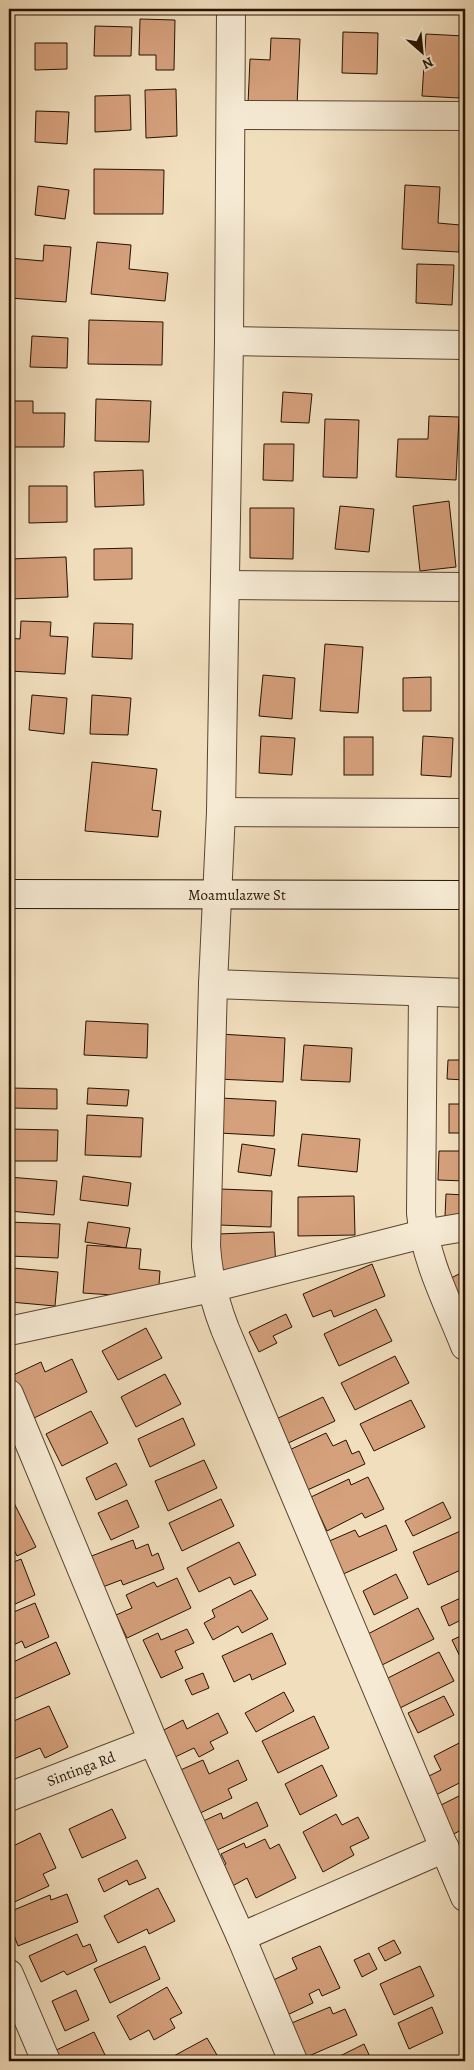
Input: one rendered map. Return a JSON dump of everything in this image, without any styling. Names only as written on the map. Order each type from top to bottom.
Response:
[{"type":"street","points":[[231,9],[230,341],[226,585],[221,812],[213,984],[206,1246],[211,1288],[225,1329],[465,1897]]},
{"type":"street","points":[[231,115],[465,116]]},
{"type":"street","points":[[230,341],[465,345]]},
{"type":"street","points":[[226,585],[465,586]]},
{"type":"street","points":[[221,812],[465,813]]},
{"type":"street","name":"Moamulazwe St","points":[[9,894],[465,895]]},
{"type":"street","points":[[213,984],[465,994]]},
{"type":"street","points":[[423,992],[421,1213],[423,1234],[433,1266],[465,1346]]},
{"type":"street","points":[[9,1331],[211,1288],[423,1234],[465,1227]]},
{"type":"street","points":[[9,1394],[153,1741],[241,1937],[293,2061]]},
{"type":"street","name":"Sintinga Rd","points":[[9,1797],[153,1741]]},
{"type":"street","points":[[241,1937],[445,1848]]},
{"type":"street","points":[[9,1974],[18,2023],[46,2061]]},
{"type":"building","points":[[140,19],[175,20],[174,70],[156,70],[156,55],[139,55]]},
{"type":"building","points":[[95,26],[132,27],[131,56],[94,56]]},
{"type":"building","points":[[343,32],[378,33],[377,74],[342,73]]},
{"type":"building","points":[[426,34],[464,36],[459,98],[422,96]]},
{"type":"building","points":[[271,38],[300,39],[297,106],[248,104],[250,59],[270,60]]},
{"type":"building","points":[[35,43],[67,43],[67,69],[35,70]]},
{"type":"building","points":[[176,89],[177,136],[146,138],[145,90]]},
{"type":"building","points":[[130,95],[131,130],[95,132],[95,96]]},
{"type":"building","points":[[36,111],[69,112],[67,144],[35,142]]},
{"type":"building","points":[[94,169],[164,170],[163,214],[94,214]]},
{"type":"building","points":[[405,185],[440,187],[438,223],[460,225],[459,252],[402,249]]},
{"type":"building","points":[[38,186],[69,190],[65,219],[35,215]]},
{"type":"building","points":[[97,242],[131,245],[129,269],[168,273],[165,301],[91,294]]},
{"type":"building","points":[[44,245],[71,247],[66,302],[9,298],[9,258],[43,261]]},
{"type":"building","points":[[417,264],[454,265],[452,305],[416,303]]},
{"type":"building","points":[[89,320],[163,322],[162,365],[88,364]]},
{"type":"building","points":[[32,336],[68,338],[67,368],[30,367]]},
{"type":"building","points":[[283,392],[312,394],[309,423],[281,422]]},
{"type":"building","points":[[96,399],[151,401],[149,442],[95,441]]},
{"type":"building","points":[[11,401],[33,401],[33,413],[65,413],[64,447],[10,447]]},
{"type":"building","points":[[429,416],[459,417],[456,480],[396,477],[398,439],[428,439]]},
{"type":"building","points":[[325,419],[359,420],[357,478],[323,477]]},
{"type":"building","points":[[264,444],[294,444],[293,481],[263,480]]},
{"type":"building","points":[[143,470],[144,505],[95,507],[94,472]]},
{"type":"building","points":[[29,486],[67,486],[67,522],[29,523]]},
{"type":"building","points":[[449,501],[456,567],[420,571],[413,506]]},
{"type":"building","points":[[340,506],[374,509],[369,552],[335,549]]},
{"type":"building","points":[[250,508],[294,508],[293,559],[250,558]]},
{"type":"building","points":[[132,548],[132,579],[94,580],[94,549]]},
{"type":"building","points":[[66,557],[68,597],[9,599],[9,559]]},
{"type":"building","points":[[21,621],[51,622],[50,636],[68,637],[65,674],[9,671],[9,638],[20,639]]},
{"type":"building","points":[[94,623],[133,624],[132,659],[92,657]]},
{"type":"building","points":[[325,644],[363,647],[358,713],[320,711]]},
{"type":"building","points":[[263,675],[295,678],[292,719],[259,716]]},
{"type":"building","points":[[431,677],[431,711],[403,711],[403,678]]},
{"type":"building","points":[[32,695],[67,698],[64,734],[29,730]]},
{"type":"building","points":[[92,695],[131,698],[128,735],[90,734]]},
{"type":"building","points":[[261,736],[295,738],[292,775],[259,773]]},
{"type":"building","points":[[423,736],[453,738],[451,777],[421,775]]},
{"type":"building","points":[[344,737],[373,737],[373,775],[344,775]]},
{"type":"building","points":[[92,762],[157,769],[152,810],[161,811],[158,837],[85,831]]},
{"type":"building","points":[[86,1021],[148,1024],[147,1058],[84,1055]]},
{"type":"building","points":[[220,1034],[285,1038],[283,1082],[217,1079]]},
{"type":"building","points":[[304,1045],[352,1048],[350,1082],[301,1080]]},
{"type":"building","points":[[448,1060],[465,1060],[465,1080],[447,1079]]},
{"type":"building","points":[[11,1088],[57,1089],[57,1109],[10,1108]]},
{"type":"building","points":[[88,1088],[129,1090],[127,1106],[87,1104]]},
{"type":"building","points":[[221,1098],[276,1101],[274,1136],[219,1133]]},
{"type":"building","points":[[449,1104],[465,1104],[465,1133],[449,1133]]},
{"type":"building","points":[[87,1115],[143,1118],[141,1157],[85,1155]]},
{"type":"building","points":[[9,1129],[58,1130],[57,1161],[9,1161]]},
{"type":"building","points":[[302,1134],[360,1139],[357,1172],[298,1166]]},
{"type":"building","points":[[242,1144],[275,1149],[271,1176],[238,1172]]},
{"type":"building","points":[[439,1151],[465,1151],[465,1181],[438,1180]]},
{"type":"building","points":[[83,1176],[131,1183],[128,1206],[80,1200]]},
{"type":"building","points":[[9,1177],[57,1181],[54,1215],[9,1211]]},
{"type":"building","points":[[220,1189],[272,1191],[271,1227],[219,1225]]},
{"type":"building","points":[[446,1194],[465,1195],[465,1216],[445,1216]]},
{"type":"building","points":[[354,1196],[355,1235],[298,1236],[298,1197]]},
{"type":"building","points":[[9,1222],[60,1224],[58,1258],[9,1256]]},
{"type":"building","points":[[88,1222],[130,1228],[126,1248],[85,1242]]},
{"type":"building","points":[[274,1232],[276,1268],[218,1270],[217,1234]]},
{"type":"building","points":[[87,1245],[141,1249],[139,1269],[160,1271],[158,1298],[83,1293]]},
{"type":"building","points":[[372,1264],[385,1296],[334,1317],[331,1310],[313,1317],[303,1294]]},
{"type":"building","points":[[13,1268],[58,1272],[55,1306],[10,1302]]},
{"type":"building","points":[[465,1271],[465,1314],[443,1282]]},
{"type":"building","points":[[376,1309],[392,1341],[339,1366],[324,1334]]},
{"type":"building","points":[[286,1314],[292,1327],[273,1336],[277,1343],[259,1352],[249,1332]]},
{"type":"building","points":[[146,1328],[162,1358],[118,1380],[102,1351]]},
{"type":"building","points":[[395,1356],[409,1383],[355,1410],[341,1383]]},
{"type":"building","points":[[72,1359],[87,1392],[28,1421],[9,1377],[41,1362],[45,1372]]},
{"type":"building","points":[[165,1374],[181,1404],[136,1427],[121,1397]]},
{"type":"building","points":[[323,1397],[335,1421],[284,1445],[272,1421]]},
{"type":"building","points":[[411,1400],[425,1427],[374,1451],[360,1424]]},
{"type":"building","points":[[91,1411],[108,1443],[62,1466],[46,1434]]},
{"type":"building","points":[[183,1418],[195,1445],[150,1467],[138,1439]]},
{"type":"building","points":[[326,1433],[333,1446],[346,1440],[352,1454],[359,1451],[365,1464],[303,1492],[285,1452]]},
{"type":"building","points":[[204,1460],[217,1488],[168,1511],[155,1481]]},
{"type":"building","points":[[116,1463],[127,1485],[96,1500],[86,1478]]},
{"type":"building","points":[[368,1477],[384,1509],[365,1518],[362,1513],[327,1531],[311,1497],[349,1479],[351,1485]]},
{"type":"building","points":[[221,1499],[234,1526],[182,1551],[169,1523]]},
{"type":"building","points":[[127,1500],[139,1527],[111,1540],[98,1513]]},
{"type":"building","points":[[443,1502],[451,1518],[413,1536],[405,1521]]},
{"type":"building","points":[[14,1503],[36,1547],[17,1556],[12,1546],[9,1547],[9,1505]]},
{"type":"building","points":[[386,1525],[397,1550],[341,1575],[327,1542],[355,1530],[359,1537]]},
{"type":"building","points":[[465,1529],[465,1568],[428,1585],[413,1552]]},
{"type":"building","points":[[133,1540],[136,1549],[148,1544],[152,1556],[158,1553],[164,1569],[123,1585],[121,1580],[100,1588],[89,1557]]},
{"type":"building","points":[[239,1542],[256,1575],[234,1585],[230,1577],[199,1592],[187,1568]]},
{"type":"building","points":[[21,1559],[35,1595],[13,1605],[9,1600],[9,1564]]},
{"type":"building","points":[[396,1574],[408,1598],[374,1615],[363,1591]]},
{"type":"building","points":[[177,1578],[191,1608],[127,1638],[116,1615],[132,1608],[126,1595],[154,1582],[157,1587]]},
{"type":"building","points":[[251,1590],[268,1619],[242,1633],[238,1626],[213,1640],[204,1623],[215,1617],[212,1610]]},
{"type":"building","points":[[465,1596],[465,1618],[449,1626],[441,1607]]},
{"type":"building","points":[[35,1603],[49,1637],[25,1648],[22,1641],[9,1647],[9,1614]]},
{"type":"building","points":[[418,1608],[434,1639],[380,1666],[364,1636]]},
{"type":"building","points":[[187,1629],[194,1643],[175,1651],[183,1668],[161,1678],[143,1640],[158,1633],[161,1640]]},
{"type":"building","points":[[272,1633],[286,1664],[252,1680],[250,1674],[234,1682],[222,1656]]},
{"type":"building","points":[[465,1634],[465,1667],[452,1640]]},
{"type":"building","points":[[56,1642],[70,1674],[14,1699],[9,1688],[9,1664]]},
{"type":"building","points":[[439,1652],[454,1681],[400,1708],[386,1679]]},
{"type":"building","points":[[203,1673],[209,1688],[192,1695],[185,1680]]},
{"type":"building","points":[[284,1692],[294,1711],[256,1732],[245,1713]]},
{"type":"building","points":[[444,1696],[454,1715],[418,1733],[408,1713]]},
{"type":"building","points":[[49,1706],[68,1747],[45,1758],[40,1748],[9,1761],[9,1723]]},
{"type":"building","points":[[218,1713],[228,1733],[210,1742],[214,1749],[199,1757],[194,1748],[173,1758],[160,1732],[183,1720],[187,1729]]},
{"type":"building","points":[[314,1716],[329,1748],[278,1773],[262,1741]]},
{"type":"building","points":[[465,1740],[465,1780],[436,1795],[427,1777],[441,1770],[434,1756]]},
{"type":"building","points":[[203,1760],[209,1774],[238,1760],[247,1780],[228,1789],[232,1798],[196,1815],[176,1772]]},
{"type":"building","points":[[322,1765],[337,1796],[300,1815],[285,1784]]},
{"type":"building","points":[[465,1793],[465,1828],[448,1837],[435,1808]]},
{"type":"building","points":[[257,1802],[268,1826],[213,1852],[199,1823],[221,1813],[223,1819]]},
{"type":"building","points":[[112,1809],[126,1838],[82,1858],[69,1829]]},
{"type":"building","points":[[336,1814],[342,1825],[358,1817],[369,1838],[350,1847],[354,1855],[323,1872],[303,1832]]},
{"type":"building","points":[[40,1833],[56,1868],[43,1874],[49,1886],[10,1904],[9,1848]]},
{"type":"building","points":[[265,1839],[270,1849],[279,1844],[296,1878],[256,1898],[247,1878],[227,1889],[217,1869],[226,1864],[221,1854],[244,1843],[246,1848]]},
{"type":"building","points":[[137,1860],[146,1878],[129,1885],[127,1880],[104,1892],[98,1879]]},
{"type":"building","points":[[158,1888],[175,1921],[149,1934],[147,1929],[118,1943],[104,1916]]},
{"type":"building","points":[[67,1894],[78,1922],[18,1946],[9,1922],[9,1912],[50,1895],[51,1900]]},
{"type":"building","points":[[77,1934],[83,1947],[90,1944],[97,1961],[67,1975],[64,1971],[41,1982],[29,1956]]},
{"type":"building","points":[[394,1940],[401,1953],[385,1961],[378,1948]]},
{"type":"building","points":[[145,1946],[160,1979],[110,2003],[94,1969]]},
{"type":"building","points":[[320,1946],[340,1988],[322,1996],[319,1989],[309,1994],[313,2003],[287,2015],[271,1981],[297,1969],[292,1958]]},
{"type":"building","points":[[369,1953],[377,1969],[362,1977],[354,1960]]},
{"type":"building","points":[[420,1966],[434,1996],[394,2015],[380,1984]]},
{"type":"building","points":[[167,1987],[182,2013],[170,2019],[175,2028],[154,2040],[149,2030],[130,2040],[117,2016]]},
{"type":"building","points":[[76,1990],[89,2020],[65,2031],[52,2001]]},
{"type":"building","points":[[330,2007],[333,2014],[345,2009],[357,2035],[302,2059],[287,2025]]},
{"type":"building","points":[[432,2007],[443,2033],[409,2049],[398,2023]]},
{"type":"building","points":[[94,2032],[106,2057],[98,2061],[52,2061],[48,2054]]},
{"type":"building","points":[[207,2038],[217,2055],[206,2061],[171,2061],[170,2058]]},
{"type":"building","points":[[364,2044],[372,2061],[330,2061]]}]
